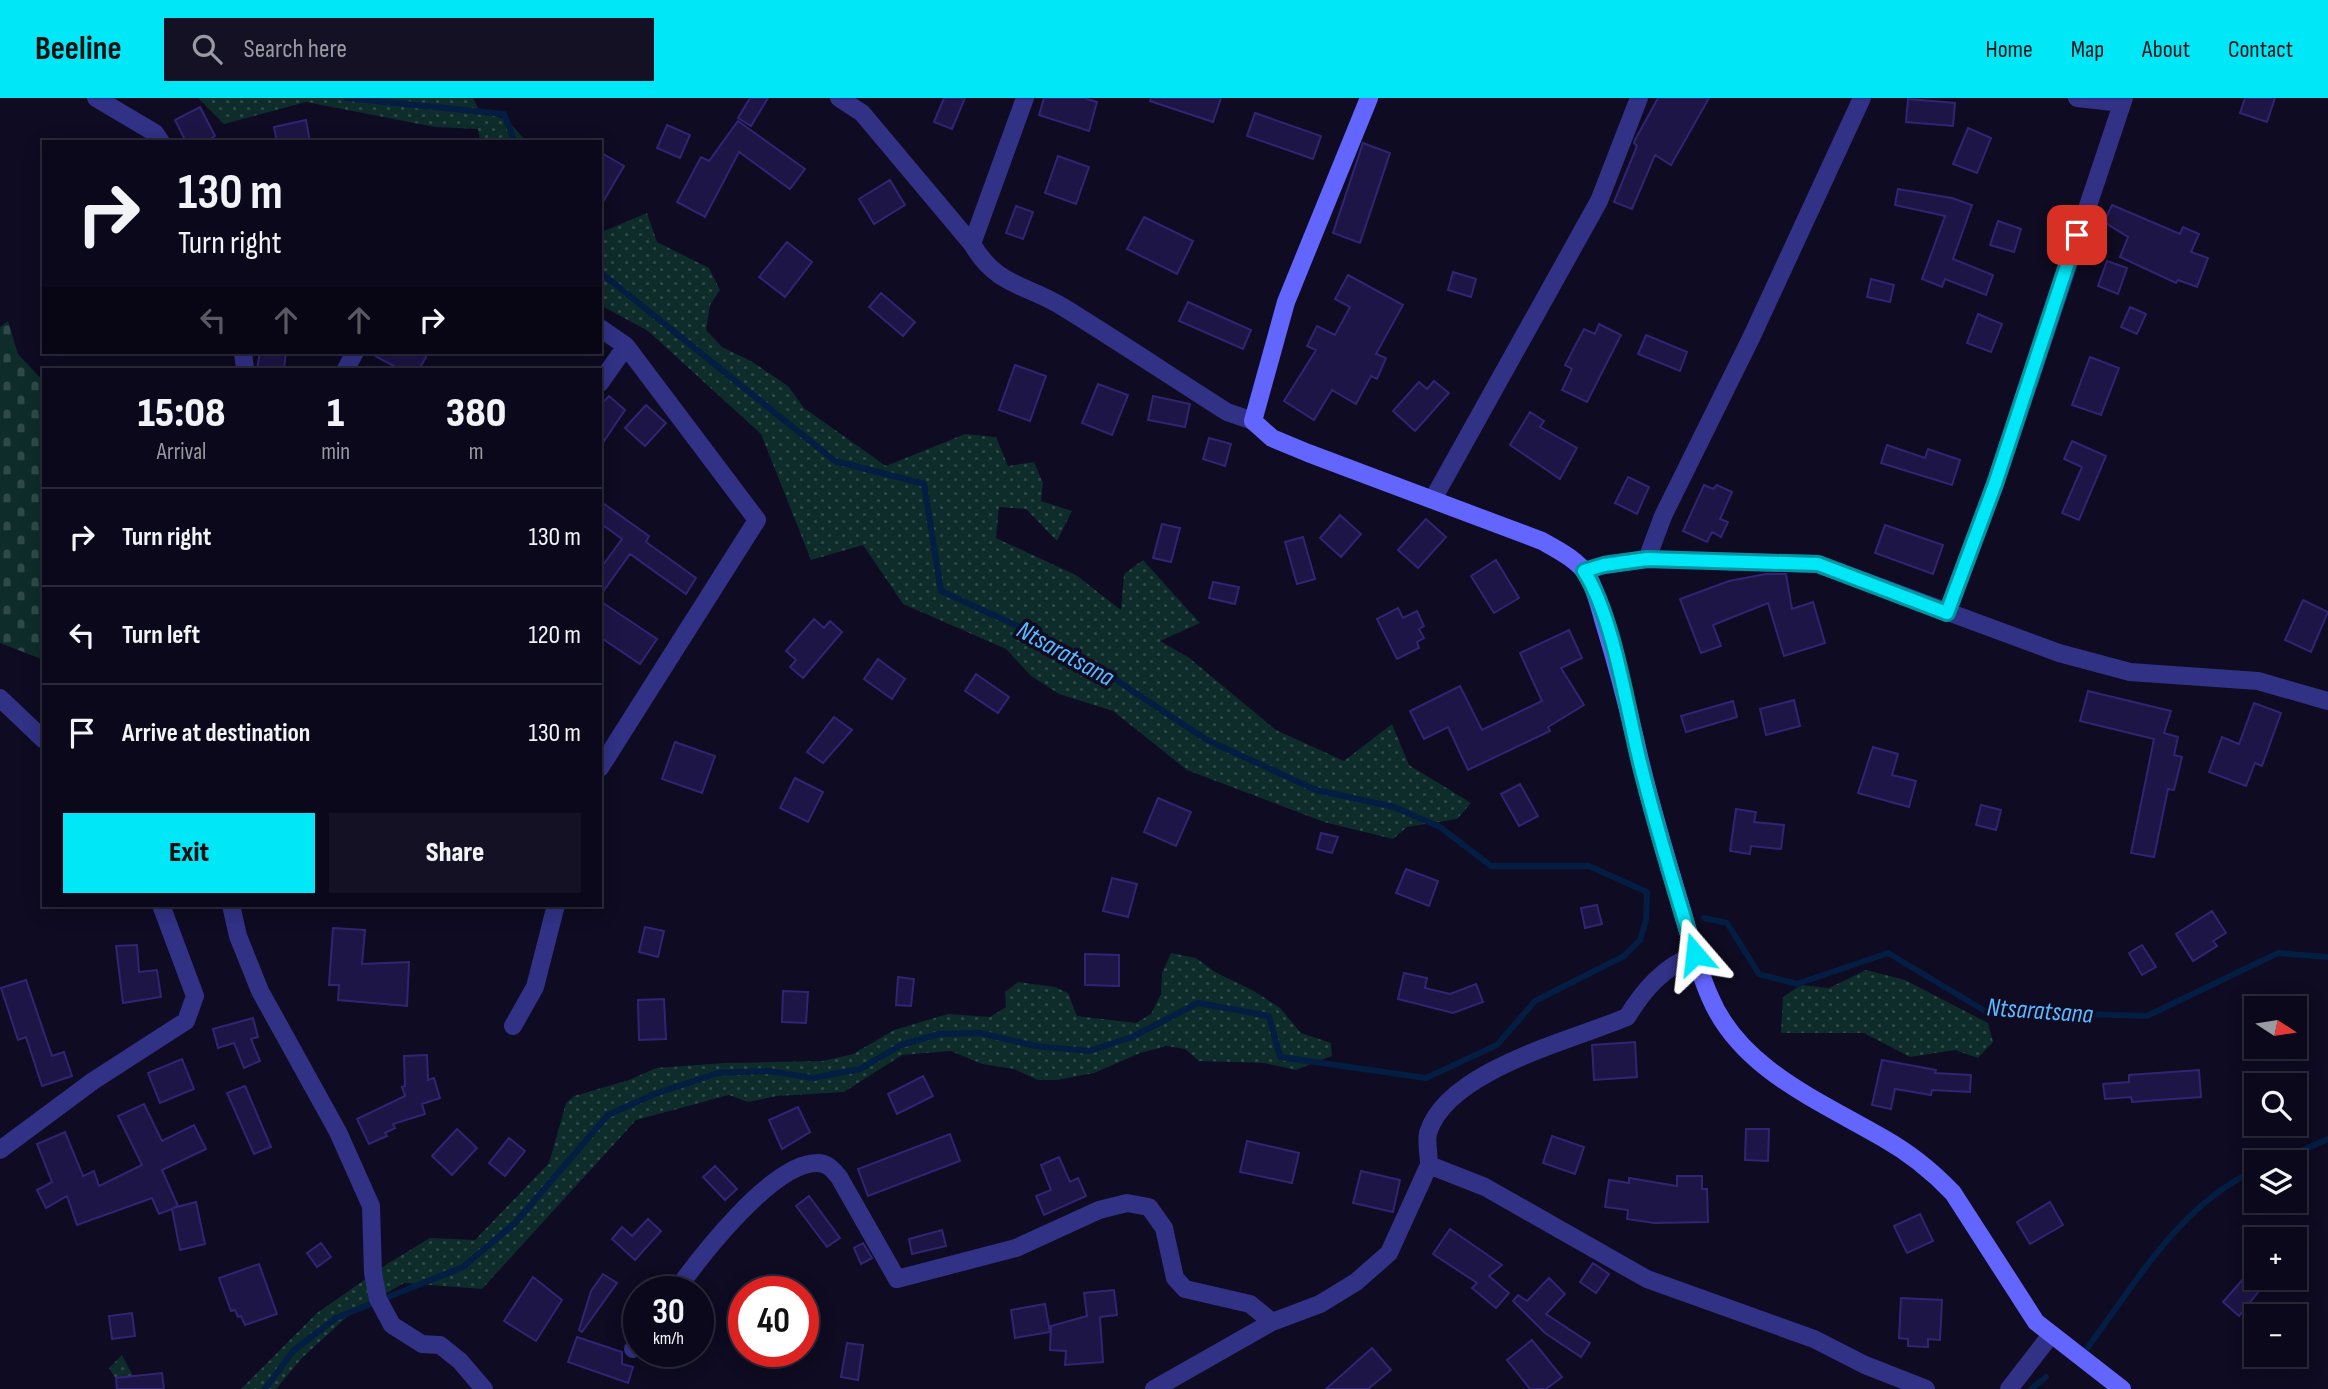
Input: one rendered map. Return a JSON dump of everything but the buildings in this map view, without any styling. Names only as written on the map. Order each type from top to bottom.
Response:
[{"type":"street","points":[[96,98],[155,133],[160,140]]},
{"type":"street","points":[[839,98],[865,106],[972,244],[984,264],[1019,288],[1059,305],[1227,412],[1254,421],[1272,438],[1542,541],[1563,553],[1584,571],[1597,598],[1622,679],[1651,804],[1710,999],[1742,1047],[1821,1105],[1885,1139],[1936,1176],[1953,1193],[2036,1322],[2050,1336],[2122,1389]]},
{"type":"street","points":[[972,244],[1025,98]]},
{"type":"street","points":[[1254,421],[1286,302],[1369,98]]},
{"type":"street","points":[[1433,499],[1600,201],[1639,98]]},
{"type":"street","points":[[1647,559],[1663,516],[1752,336],[1861,98]]},
{"type":"street","points":[[1947,613],[1995,484],[2123,100],[2077,98]]},
{"type":"street","points":[[602,329],[626,346],[757,520],[602,765]]},
{"type":"street","points":[[602,380],[626,346]]},
{"type":"street","points":[[1584,571],[1604,565],[1647,559],[1818,564],[2049,650],[2130,672],[2258,681],[2328,701]]},
{"type":"street","points":[[0,698],[42,738]]},
{"type":"street","points":[[0,1150],[93,1081],[186,1021],[195,996],[162,907]]},
{"type":"street","points":[[231,907],[238,936],[260,991],[338,1132],[371,1206],[373,1273],[378,1299],[392,1325],[422,1344],[440,1345],[460,1360],[484,1389]]},
{"type":"street","points":[[513,1027],[535,988],[555,907]]},
{"type":"street","points":[[1154,1389],[1272,1322],[1320,1304],[1356,1282],[1389,1253],[1429,1165],[1428,1133],[1448,1100],[1512,1059],[1627,1017],[1644,989],[1675,963],[1695,954]]},
{"type":"street","points":[[688,1276],[744,1208],[788,1172],[816,1163],[828,1166],[839,1177],[897,1279],[1016,1248],[1098,1210],[1127,1203],[1149,1207],[1164,1228],[1175,1278],[1185,1289],[1250,1304],[1272,1322]]},
{"type":"street","points":[[1429,1165],[1485,1187],[1647,1279],[1814,1339],[1865,1365],[1926,1389]]},
{"type":"street","points":[[2009,1389],[2050,1336]]},
{"type":"green space","points":[[198,98],[473,98],[478,108],[508,121],[525,140],[480,140],[478,129],[435,127],[306,102],[224,124]]},
{"type":"green space","points":[[647,213],[657,242],[709,268],[720,290],[710,305],[706,330],[722,347],[751,361],[788,386],[804,408],[886,466],[965,434],[996,437],[1008,466],[1034,462],[1043,483],[1041,501],[1072,511],[1057,541],[1026,509],[999,507],[996,538],[1076,575],[1121,610],[1124,574],[1143,560],[1200,623],[1160,641],[1188,657],[1276,730],[1344,761],[1392,724],[1409,765],[1471,803],[1457,819],[1407,827],[1393,839],[1324,822],[1187,770],[1113,711],[1059,694],[1031,676],[1006,649],[903,604],[863,545],[811,560],[761,434],[648,331],[602,306],[602,230]]},
{"type":"green space","points":[[8,321],[18,354],[42,380],[42,659],[0,643],[0,327]]},
{"type":"green space","points":[[1171,953],[1196,958],[1215,972],[1254,991],[1280,1008],[1301,1033],[1331,1043],[1332,1056],[1296,1070],[1264,1063],[1199,1061],[1185,1049],[1167,1046],[1140,1053],[1094,1073],[1057,1080],[1038,1080],[1014,1069],[982,1064],[951,1051],[902,1055],[844,1092],[777,1096],[748,1102],[729,1095],[636,1120],[482,1289],[404,1283],[349,1315],[302,1358],[276,1389],[241,1389],[317,1313],[387,1264],[430,1238],[475,1240],[549,1163],[566,1103],[574,1096],[629,1080],[656,1068],[724,1063],[823,1061],[853,1054],[894,1030],[948,1014],[990,1017],[1006,1007],[1005,992],[1018,982],[1055,987],[1068,993],[1077,1016],[1136,1023],[1151,1014],[1161,994],[1162,973]]},
{"type":"green space","points":[[1866,970],[1905,980],[1988,1023],[1993,1042],[1978,1058],[1955,1050],[1910,1057],[1864,1033],[1781,1033],[1783,997],[1801,985],[1829,988]]},
{"type":"green space","points":[[122,1355],[140,1389],[122,1389],[109,1368]]},
{"type":"waterway","name":"Ntsaratsana","points":[[347,98],[504,114],[514,140]]},
{"type":"waterway","points":[[265,1389],[293,1351],[336,1318],[463,1267],[515,1223],[608,1115],[652,1095],[718,1073],[769,1071],[813,1078],[860,1069],[901,1045],[939,1034],[980,1033],[1036,1046],[1089,1051],[1132,1037],[1198,1003],[1269,1016],[1280,1057],[1426,1078],[1497,1045],[1535,1001],[1624,956],[1640,940],[1646,920],[1647,892],[1589,866],[1491,866],[1440,827],[1394,807],[1316,790],[1207,740],[1072,651],[941,591],[924,484],[835,461],[602,274]]},
{"type":"waterway","name":"Ntsaratsana","points":[[1704,918],[1727,923],[1759,974],[1797,984],[1888,953],[1985,1011],[2147,1016],[2278,953],[2328,957]]},
{"type":"waterway","points":[[2303,1150],[2328,1139]]},
{"type":"waterway","points":[[2088,1347],[2142,1272],[2182,1224],[2229,1184],[2244,1176]]},
{"type":"waterway","points":[[2031,1389],[2046,1377]]},
{"type":"route","points":[[1695,954],[1661,842],[1622,679],[1597,598],[1584,571],[1604,565],[1647,559],[1743,564],[1818,564],[1947,613],[1995,484],[2077,235]]}]
